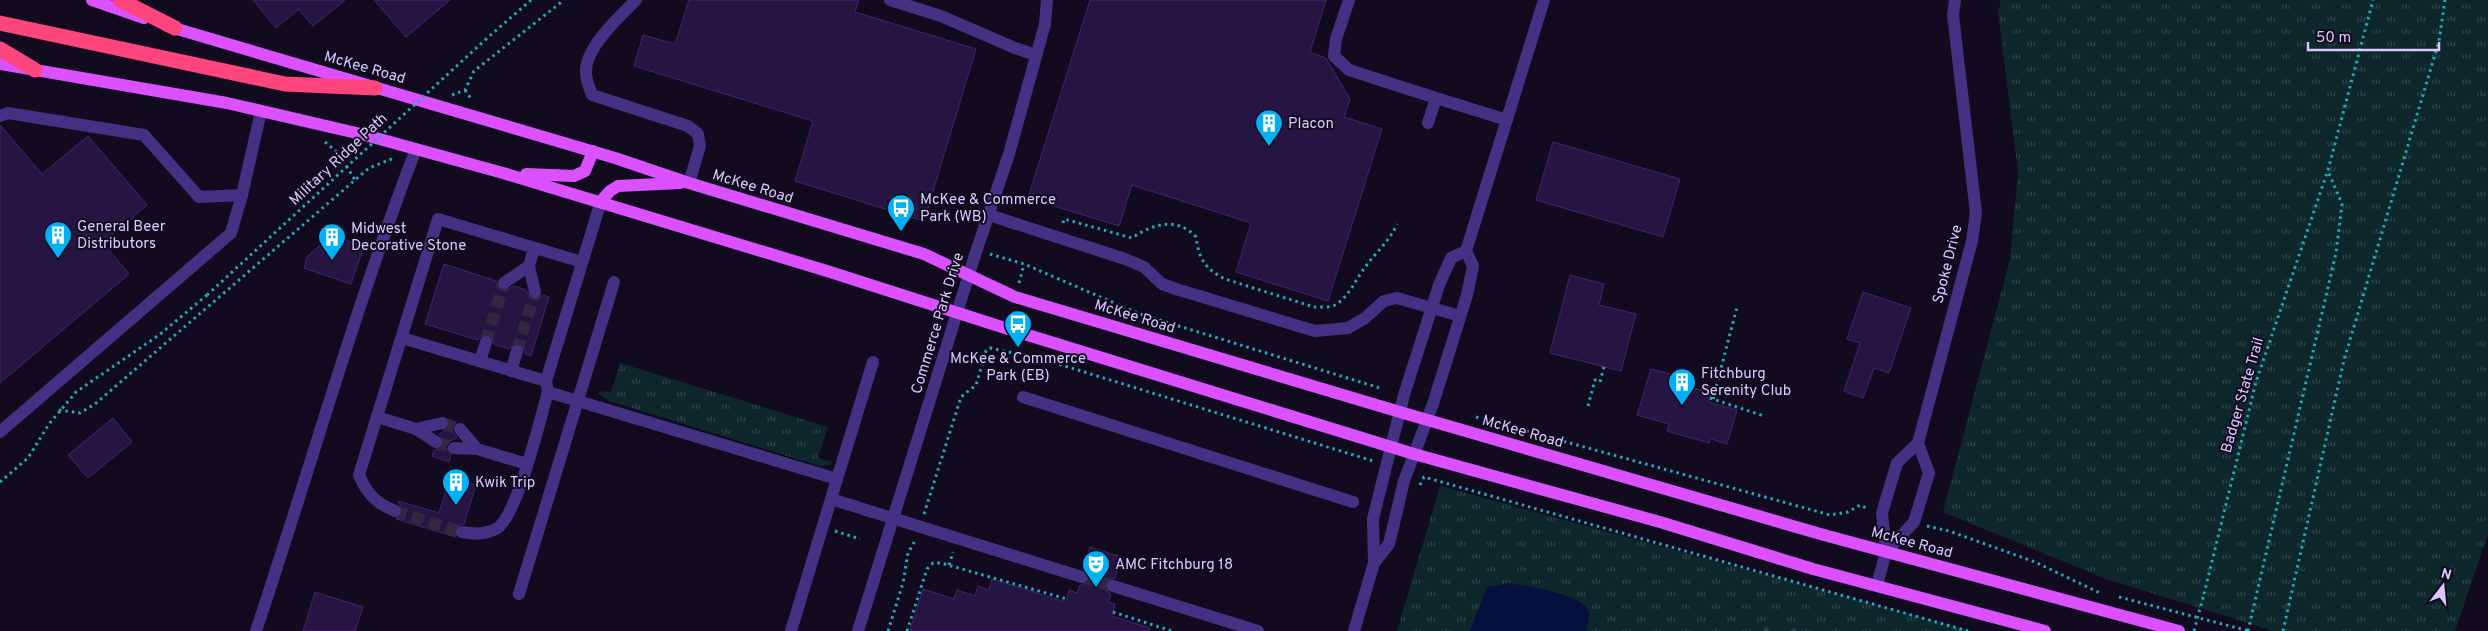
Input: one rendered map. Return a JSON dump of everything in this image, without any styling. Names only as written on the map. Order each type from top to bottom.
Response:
[{"type":"highway","points":[[120,0],[176,28]]},
{"type":"highway","points":[[0,23],[285,84],[375,88]]},
{"type":"highway","points":[[0,49],[35,70]]},
{"type":"main road","name":"McKee Road","points":[[92,0],[176,28],[593,151],[689,183],[924,254],[1015,296],[1427,420],[1886,552],[2179,631]]},
{"type":"main road","points":[[0,64],[172,92],[261,111],[503,172],[1414,454],[1660,522],[1813,569],[2045,631]]},
{"type":"main road","points":[[503,172],[574,176],[585,171],[593,151]]},
{"type":"main road","points":[[601,201],[610,191],[618,186],[689,183]]},
{"type":"street","points":[[636,0],[601,36],[585,68],[587,83],[592,96],[688,126],[698,134],[700,146],[689,183]]},
{"type":"street","name":"Commerce Park Drive","points":[[858,631],[968,275],[990,215],[1045,24],[1047,0]]},
{"type":"street","points":[[1349,0],[1336,39],[1334,56],[1350,70],[1507,120]]},
{"type":"street","points":[[1374,563],[1389,544],[1393,519],[1460,316],[1473,266],[1466,251],[1544,0]]},
{"type":"street","name":"Spoke Drive","points":[[1918,443],[1972,241],[1976,213],[1953,15],[1955,0]]},
{"type":"street","points":[[899,1],[942,16],[1015,48],[1036,55]]},
{"type":"street","points":[[1428,123],[1436,98]]},
{"type":"street","points":[[0,432],[231,233],[242,196],[261,111]]},
{"type":"street","points":[[0,116],[8,113],[144,135],[198,197],[242,196]]},
{"type":"street","points":[[256,631],[290,528],[328,401],[416,149]]},
{"type":"street","points":[[462,532],[479,535],[497,529],[511,512],[527,464],[582,262],[601,201]]},
{"type":"street","points":[[990,215],[1059,236],[1144,267],[1162,284],[1176,289],[1315,331],[1348,328],[1365,318],[1384,301],[1397,298],[1460,316]]},
{"type":"street","points":[[395,511],[380,505],[366,492],[359,475],[438,220],[582,262]]},
{"type":"street","points":[[534,248],[529,266],[535,292]]},
{"type":"street","points":[[1354,631],[1374,563],[1373,519],[1400,412],[1432,307],[1451,258],[1466,251]]},
{"type":"street","points":[[504,283],[529,266]]},
{"type":"street","points":[[519,594],[614,282]]},
{"type":"street","points":[[402,338],[511,371],[577,401],[837,479]]},
{"type":"street","points":[[480,362],[486,342]]},
{"type":"street","points":[[511,371],[517,352]]},
{"type":"street","points":[[791,631],[873,362]]},
{"type":"street","points":[[1023,397],[1353,502]]},
{"type":"street","points":[[377,417],[416,429],[436,442]]},
{"type":"street","points":[[416,429],[442,423]]},
{"type":"street","points":[[460,429],[477,449]]},
{"type":"street","points":[[1877,585],[1886,552],[1882,513],[1897,463],[1918,443],[1929,472],[1914,522],[1886,552]]},
{"type":"street","points":[[454,448],[477,449],[527,464]]},
{"type":"street","points":[[831,499],[1082,576]]},
{"type":"street","points":[[1113,586],[1258,631]]},
{"type":"path","name":"Military Ridge Path","points":[[0,482],[28,458],[59,410],[76,392],[159,335],[207,296],[531,0]]},
{"type":"path","points":[[453,95],[465,90],[474,71],[564,0]]},
{"type":"path","name":"Badger State Trail","points":[[2194,631],[2256,382],[2328,170],[2372,0]]},
{"type":"path","points":[[2283,631],[2344,360],[2436,50],[2445,0]]},
{"type":"path","points":[[465,90],[473,102]]},
{"type":"path","points":[[339,154],[355,180]]},
{"type":"path","points":[[59,410],[80,413],[96,404],[355,180],[370,168],[382,163]]},
{"type":"path","points":[[2117,597],[2248,631],[2336,253],[2342,204],[2328,170]]},
{"type":"path","points":[[1059,236],[1064,219],[1132,238],[1153,225],[1179,224],[1196,237],[1200,258],[1213,273],[1224,279],[1314,307],[1326,307],[1336,304],[1345,295],[1367,264],[1380,252],[1397,224]]},
{"type":"path","points":[[992,254],[1024,264],[1140,314],[1383,388]]},
{"type":"path","points":[[1020,279],[1024,264]]},
{"type":"path","points":[[1737,308],[1711,399],[1764,416]]},
{"type":"path","points":[[998,349],[1000,341]]},
{"type":"path","points":[[888,631],[903,583],[908,554],[916,541],[961,397],[976,385],[986,351],[990,348],[1042,359],[1381,463]]},
{"type":"path","points":[[1036,356],[1042,359]]},
{"type":"path","points":[[1588,406],[1595,380],[1600,382],[1604,367]]},
{"type":"path","points":[[1471,415],[1830,515],[1848,512],[1860,505],[1864,508]]},
{"type":"path","points":[[1424,478],[1968,631]]},
{"type":"path","points":[[1828,523],[1830,515]]},
{"type":"path","points":[[1932,527],[1949,531],[2035,562],[2107,594]]},
{"type":"path","points":[[822,528],[860,539]]},
{"type":"path","points":[[949,565],[952,557]]},
{"type":"path","points":[[907,631],[927,569],[933,563],[949,565],[1067,599]]},
{"type":"path","points":[[1113,612],[1172,631]]},
{"type":"green space","points":[[2001,0],[2488,0],[2488,534],[2455,631],[2274,631],[2106,579],[1943,512],[2010,259],[2018,172],[1998,12]]},
{"type":"green space","points":[[620,363],[828,427],[818,458],[832,462],[830,465],[820,466],[609,401],[599,394],[599,391],[611,392]]},
{"type":"green space","points":[[1440,486],[1972,631],[1799,631],[1769,619],[1758,631],[1586,631],[1589,613],[1487,587],[1470,631],[1397,631]]},
{"type":"green space","points":[[1769,619],[1799,631],[1758,631]]},
{"type":"shaded area","points":[[1509,583],[1554,592],[1585,605],[1589,612],[1586,631],[1470,631],[1487,587]]},
{"type":"building","points":[[253,0],[345,0],[313,26],[299,9],[276,28]]},
{"type":"building","points":[[374,0],[450,0],[406,37]]},
{"type":"building","points":[[689,0],[859,0],[855,12],[976,49],[924,221],[795,181],[813,121],[634,66],[643,35],[675,44]]},
{"type":"building","name":"Placon","points":[[1090,0],[1326,0],[1310,52],[1326,58],[1350,99],[1344,117],[1382,129],[1328,301],[1236,272],[1251,223],[1132,185],[1119,226],[1028,198]]},
{"type":"building","name":"General Beer Distributors","points":[[0,125],[42,174],[88,136],[147,205],[103,243],[129,274],[0,383]]},
{"type":"building","points":[[1553,142],[1680,179],[1663,237],[1536,200]]},
{"type":"building","name":"Midwest Decorative Stone","points":[[328,235],[364,246],[351,284],[304,268],[307,257],[326,240]]},
{"type":"building","points":[[444,264],[496,281],[497,287],[501,290],[505,291],[514,286],[526,290],[529,297],[533,300],[543,295],[549,297],[531,356],[525,354],[525,349],[520,343],[515,343],[509,349],[494,344],[492,337],[488,334],[481,336],[478,340],[425,324]]},
{"type":"building","points":[[1570,275],[1604,284],[1599,305],[1636,314],[1621,371],[1550,353]]},
{"type":"building","points":[[1863,292],[1911,308],[1889,373],[1874,368],[1863,398],[1844,391],[1860,343],[1847,339]]},
{"type":"building","name":"Fitchburg Serenity Club","points":[[1651,369],[1685,378],[1683,385],[1711,393],[1709,402],[1737,410],[1727,444],[1711,439],[1709,443],[1667,431],[1669,424],[1637,415]]},
{"type":"building","points":[[113,418],[132,442],[88,478],[68,455]]},
{"type":"building","points":[[450,420],[456,422],[452,430],[457,438],[450,441],[446,447],[451,455],[449,462],[432,456],[434,450],[443,446],[443,439],[439,434],[448,429]]},
{"type":"building","name":"Kwik Trip","points":[[450,478],[476,485],[464,524],[459,525],[454,530],[456,537],[396,519],[400,517],[403,511],[398,501],[439,513]]},
{"type":"building","name":"AMC Fitchburg 18","points":[[1090,547],[1121,557],[1115,578],[1108,580],[1105,584],[1107,591],[1111,594],[1108,602],[1115,604],[1112,616],[1150,628],[1149,631],[910,631],[923,589],[954,599],[957,590],[975,596],[978,586],[989,590],[992,579],[1066,602],[1069,590],[1077,593],[1080,585],[1084,585],[1090,580],[1090,575],[1084,569]]},
{"type":"building","points":[[315,592],[363,607],[355,631],[303,631]]},
{"type":"tunnel","points":[[486,342],[504,283]]},
{"type":"tunnel","points":[[517,351],[535,292]]},
{"type":"tunnel","points":[[442,423],[460,429]]},
{"type":"tunnel","points":[[436,442],[454,448]]},
{"type":"tunnel","points":[[395,511],[462,532]]},
{"type":"tunnel","points":[[1082,577],[1113,586]]},
{"type":"place","name":"Placon","points":[[1269,147]]},
{"type":"place","name":"McKee & Commerce Park (WB)","points":[[901,232]]},
{"type":"place","name":"General Beer Distributors","points":[[58,259]]},
{"type":"place","name":"Midwest Decorative Stone","points":[[332,261]]},
{"type":"place","name":"McKee & Commerce Park (EB)","points":[[1018,348]]},
{"type":"place","name":"Fitchburg Serenity Club","points":[[1682,406]]},
{"type":"place","name":"Kwik Trip","points":[[456,506]]},
{"type":"place","name":"AMC Fitchburg 18","points":[[1096,588]]}]
